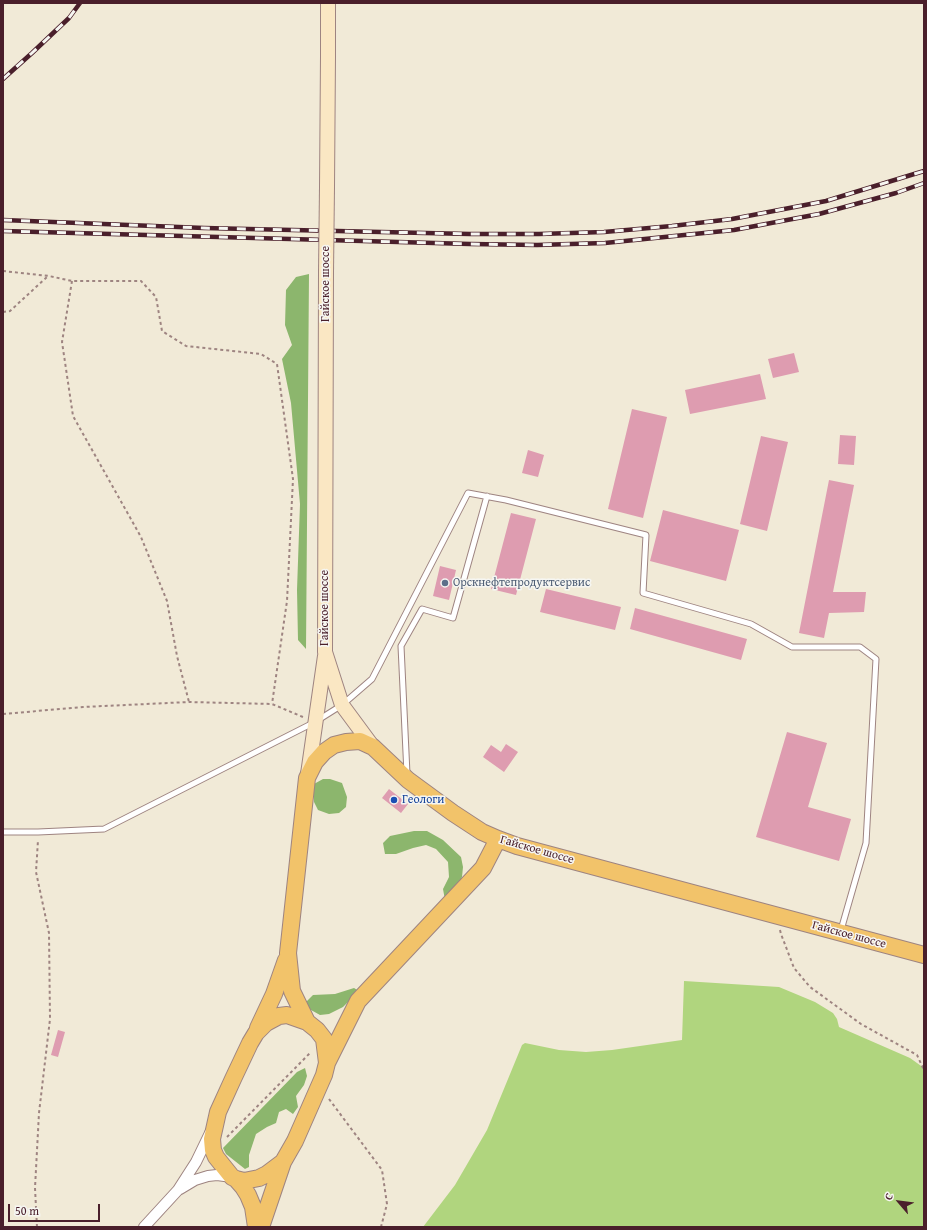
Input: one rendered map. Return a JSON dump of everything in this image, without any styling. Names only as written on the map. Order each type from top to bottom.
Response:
[{"type":"main road","name":"Гайское шоссе","points":[[328,3],[325,652],[342,705],[374,747],[408,780],[476,828],[498,839],[516,846],[924,955]]},
{"type":"main road","points":[[325,652],[307,778],[288,953],[292,991],[308,1022],[324,1039],[327,1063]]},
{"type":"main road","points":[[307,778],[315,762],[324,752],[334,745],[360,741],[374,747]]},
{"type":"main road","points":[[261,1227],[283,1162],[295,1141],[327,1063],[358,1001],[483,868],[498,839]]},
{"type":"main road","points":[[256,1227],[248,1195],[216,1157],[213,1150],[212,1139],[218,1112],[274,994],[288,953]]},
{"type":"main road","points":[[256,1033],[266,1023],[279,1016],[287,1015],[308,1022]]},
{"type":"main road","points":[[234,1178],[244,1181],[259,1178],[283,1162]]},
{"type":"street","points":[[144,1227],[178,1190],[196,1162],[215,1124]]},
{"type":"street","points":[[178,1190],[195,1180],[208,1176],[217,1175],[234,1178]]},
{"type":"lane","points":[[3,832],[104,829],[315,722],[342,705],[372,679],[468,493],[506,500],[646,535],[643,592],[751,624],[792,647],[860,647],[876,659],[866,843],[840,933]]},
{"type":"lane","points":[[408,780],[402,646],[422,609],[454,618],[487,496]]},
{"type":"lane","points":[[391,641],[402,646]]},
{"type":"path","points":[[3,271],[48,276],[72,281],[141,281],[156,297],[162,331],[186,346],[261,354],[277,364],[293,479],[287,601],[272,704]]},
{"type":"path","points":[[3,312],[10,311],[48,276]]},
{"type":"path","points":[[72,281],[62,342],[73,416],[141,537],[167,601],[177,656],[188,702]]},
{"type":"path","points":[[3,714],[83,707],[188,702],[272,704],[315,722]]},
{"type":"path","points":[[37,1227],[35,1188],[39,1121],[50,1019],[49,933],[36,872],[38,832]]},
{"type":"path","points":[[779,916],[781,934],[794,968],[810,987],[861,1024],[917,1055],[924,1070]]},
{"type":"path","points":[[213,1150],[324,1039]]},
{"type":"path","points":[[319,1085],[382,1170],[387,1204],[381,1227]]},
{"type":"green space","points":[[309,274],[306,649],[298,640],[297,590],[300,504],[291,403],[282,359],[292,345],[285,325],[286,290],[296,277]]},
{"type":"green space","points":[[323,779],[330,779],[342,783],[347,797],[346,807],[339,813],[329,814],[318,810],[314,802],[314,784]]},
{"type":"green space","points":[[414,831],[427,831],[443,840],[461,857],[463,867],[462,877],[455,891],[445,900],[443,889],[449,877],[448,862],[436,849],[426,845],[396,854],[385,854],[383,843],[390,836]]},
{"type":"green space","points":[[684,981],[779,987],[815,1002],[833,1013],[837,1019],[839,1027],[910,1058],[924,1068],[924,1227],[423,1227],[455,1185],[487,1130],[522,1045],[525,1043],[559,1050],[586,1052],[612,1050],[682,1040]]},
{"type":"green space","points":[[354,988],[359,991],[343,1007],[329,1014],[320,1015],[311,1010],[305,1003],[313,995],[335,994]]},
{"type":"green space","points":[[305,1068],[307,1076],[304,1085],[296,1096],[298,1107],[293,1114],[286,1109],[279,1112],[276,1123],[256,1134],[249,1155],[249,1167],[245,1169],[226,1154],[223,1148],[297,1072]]},
{"type":"building","points":[[794,353],[799,372],[773,378],[768,359]]},
{"type":"building","points":[[760,374],[766,399],[690,414],[685,390]]},
{"type":"building","points":[[632,409],[667,417],[643,518],[608,509]]},
{"type":"building","points":[[840,435],[856,436],[854,465],[838,464]]},
{"type":"building","points":[[761,436],[788,442],[767,531],[740,524]]},
{"type":"building","points":[[528,450],[544,455],[538,477],[522,473]]},
{"type":"building","points":[[829,480],[854,485],[833,592],[866,592],[864,612],[829,613],[824,638],[799,633]]},
{"type":"building","points":[[663,510],[739,530],[726,581],[650,561]]},
{"type":"building","points":[[511,513],[536,519],[516,595],[491,589]]},
{"type":"building","name":"Орскнефтепродуктсервис","points":[[440,566],[456,570],[449,600],[433,596]]},
{"type":"building","points":[[546,589],[621,607],[615,630],[540,612]]},
{"type":"building","points":[[635,608],[747,639],[741,660],[630,629]]},
{"type":"building","points":[[787,732],[827,743],[808,807],[851,819],[839,861],[756,837]]},
{"type":"building","points":[[506,744],[518,752],[504,772],[483,757],[491,745],[501,752]]},
{"type":"building","points":[[389,789],[408,804],[401,813],[382,798]]},
{"type":"building","points":[[58,1030],[65,1032],[58,1057],[51,1055]]},
{"type":"railway","points":[[3,79],[69,18],[80,3]]},
{"type":"railway","points":[[3,220],[204,228],[470,234],[604,232],[732,219],[826,201],[924,171]]},
{"type":"railway","points":[[3,231],[470,244],[537,245],[605,243],[734,230],[819,214],[896,193],[924,183]]},
{"type":"place","name":"Орскнефтепродуктсервис","points":[[445,583]]},
{"type":"place","name":"Геологи","points":[[394,800]]}]
